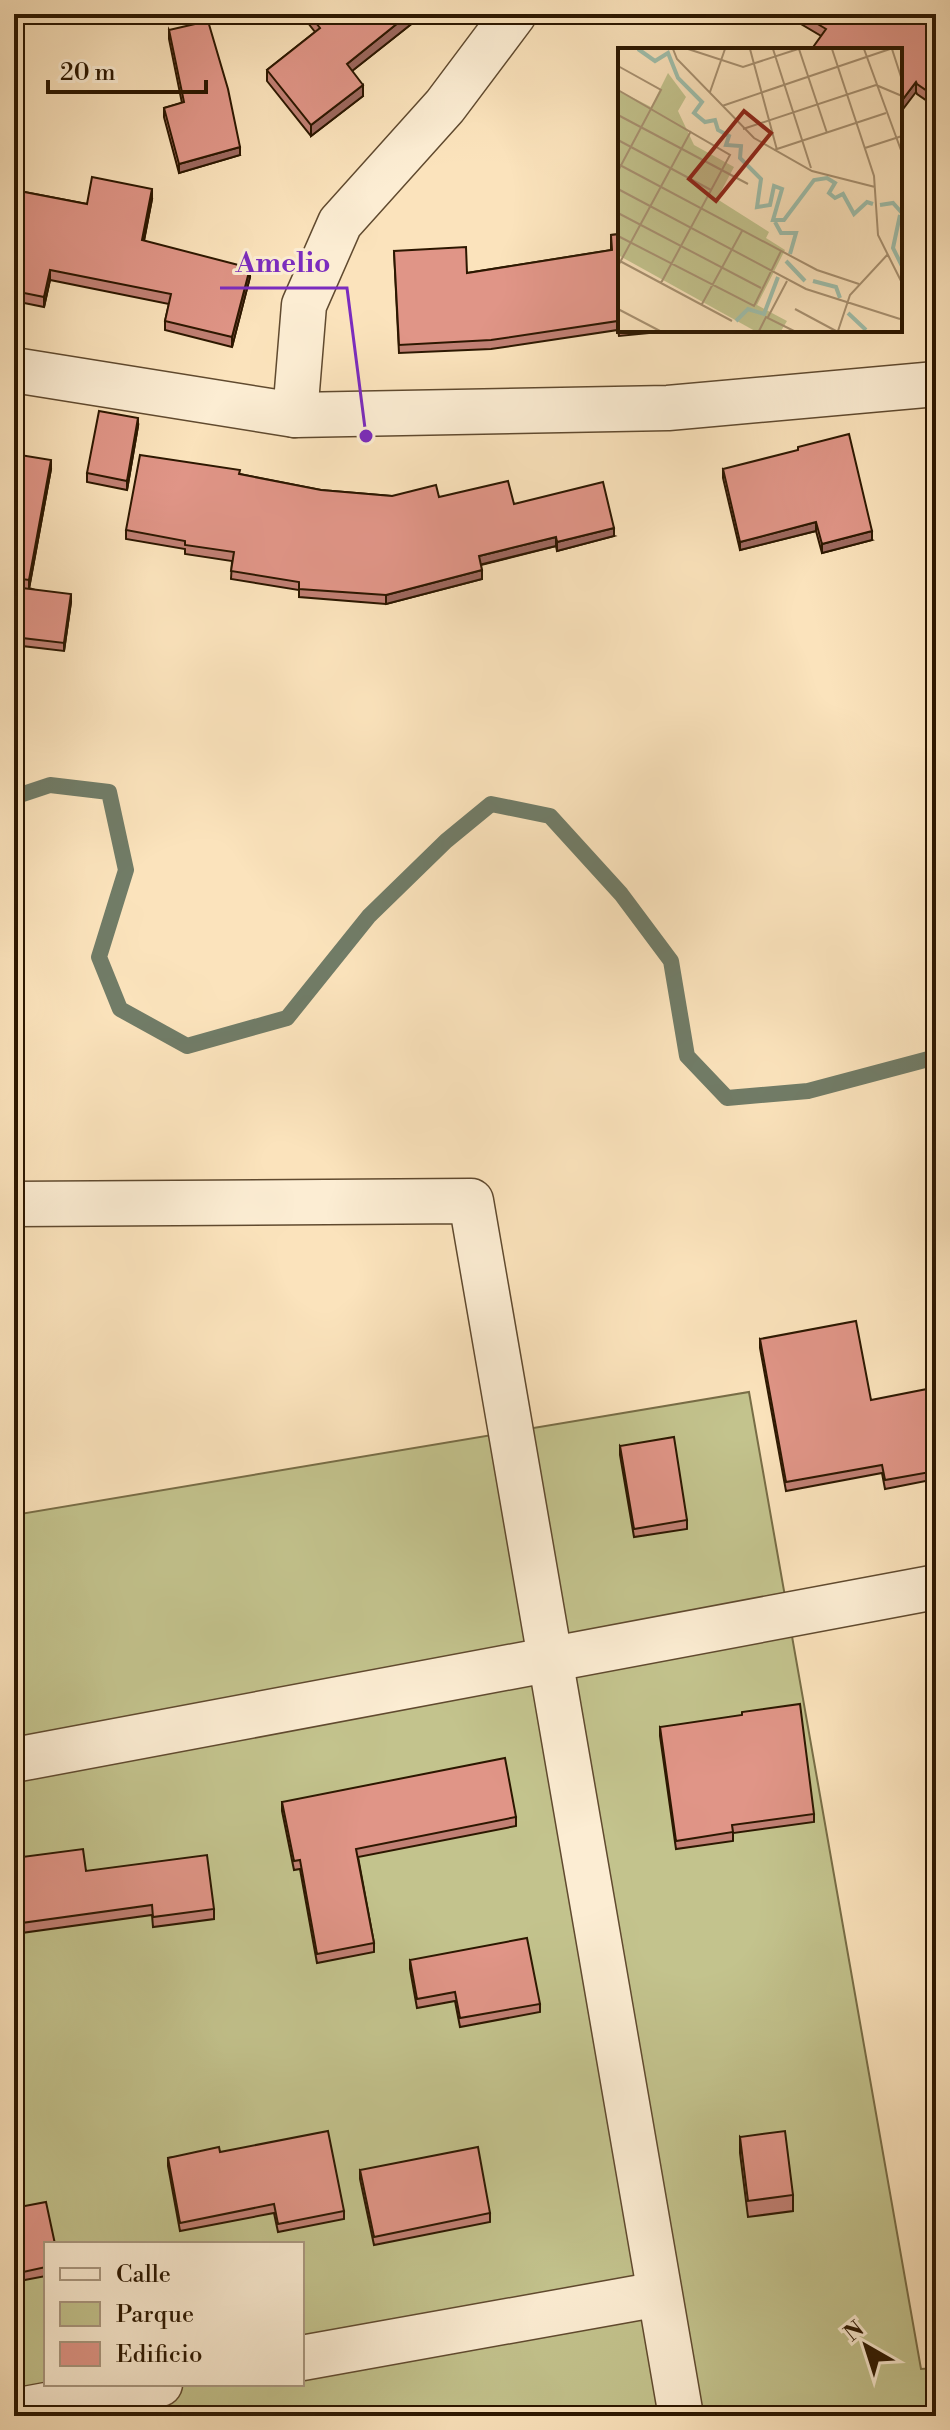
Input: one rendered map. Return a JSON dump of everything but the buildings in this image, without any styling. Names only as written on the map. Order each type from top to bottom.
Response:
[{"type":"street","points":[[295,415],[304,305],[340,223],[445,106],[514,14]]},
{"type":"street","points":[[14,370],[295,415],[668,408],[936,384]]},
{"type":"street","points":[[14,1204],[471,1201],[681,2416]]},
{"type":"street","points":[[14,1760],[936,1587]]},
{"type":"street","points":[[304,2358],[659,2294]]},
{"type":"street","points":[[14,2411],[149,2386]]},
{"type":"green space","points":[[749,1392],[921,2369],[936,2368],[936,2416],[14,2416],[14,1515]]},
{"type":"waterway","points":[[14,797],[50,785],[109,792],[126,870],[99,957],[120,1009],[187,1046],[287,1018],[369,916],[446,841],[491,804],[550,816],[621,894],[671,961],[687,1056],[727,1098],[808,1091],[936,1057]]},
{"type":"place","name":"Amelio","points":[[366,436]]}]
